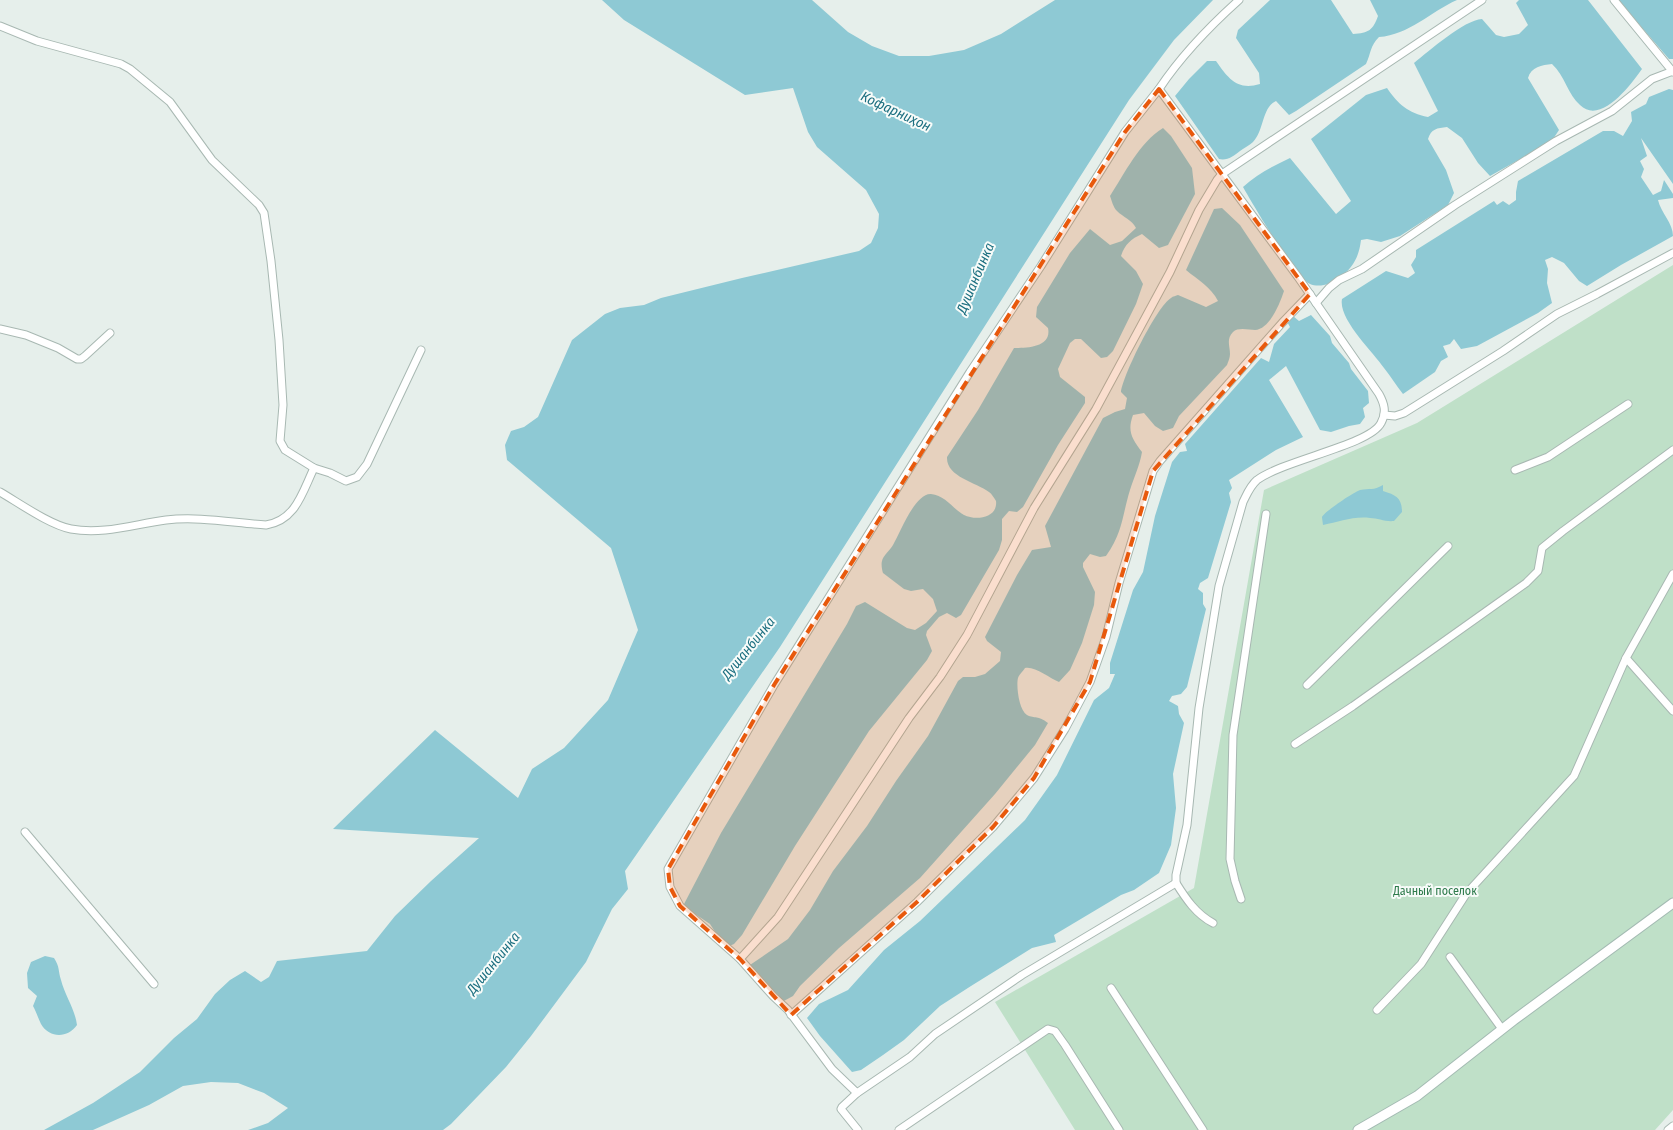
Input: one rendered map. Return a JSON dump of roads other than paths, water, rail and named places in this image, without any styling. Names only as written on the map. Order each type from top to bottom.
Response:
[{"type":"street","points":[[857,1093],[832,1068],[791,1015],[740,959],[680,906],[670,887],[668,869],[774,685],[970,372],[1041,266],[1125,132],[1170,72],[1239,0]]},
{"type":"street","points":[[740,959],[778,916],[909,718],[940,677],[968,635],[1034,508],[1096,409],[1170,272],[1199,210],[1217,180],[1222,174],[1482,0]]},
{"type":"street","points":[[1316,303],[1339,280],[1362,269],[1455,205],[1556,141],[1612,111],[1652,79],[1673,71],[1614,0]]},
{"type":"street","points":[[0,26],[37,41],[121,64],[130,69],[170,102],[212,160],[260,205],[264,214],[268,242],[279,340],[282,405],[280,441],[285,450],[314,468],[346,481],[357,477],[367,464],[421,350]]},
{"type":"street","points":[[1159,89],[1310,294],[1384,404],[1384,415],[1381,424],[1373,432],[1346,445],[1288,464],[1256,481],[1249,489],[1243,502],[1219,586],[1199,708],[1187,825],[1176,875],[1176,883],[1193,907],[1213,923]]},
{"type":"street","points":[[1384,415],[1395,416],[1404,413],[1503,351],[1557,314],[1673,253]]},
{"type":"street","points":[[791,1015],[918,902],[993,827],[1034,778],[1090,682],[1106,637],[1118,583],[1153,472],[1160,460],[1310,294]]},
{"type":"street","points":[[0,329],[26,335],[58,348],[77,360],[85,356],[110,333]]},
{"type":"street","points":[[1515,470],[1548,457],[1628,404]]},
{"type":"street","points":[[1295,744],[1353,706],[1526,583],[1538,571],[1542,548],[1673,450]]},
{"type":"street","points":[[0,492],[54,523],[72,530],[86,531],[133,527],[168,520],[200,520],[266,525],[285,519],[293,510],[314,468]]},
{"type":"street","points":[[1241,899],[1230,859],[1233,736],[1266,514]]},
{"type":"street","points":[[1306,685],[1448,546]]},
{"type":"street","points":[[1377,1010],[1421,964],[1466,894],[1574,776],[1626,658],[1673,574]]},
{"type":"street","points":[[1626,658],[1673,711]]},
{"type":"street","points":[[25,832],[154,984]]},
{"type":"street","points":[[858,1130],[841,1109],[857,1093],[910,1057],[935,1034],[1022,975],[1176,883]]},
{"type":"street","points":[[1358,1130],[1417,1096],[1601,954],[1673,903]]},
{"type":"street","points":[[1450,957],[1502,1029]]},
{"type":"street","points":[[1111,988],[1203,1130]]},
{"type":"street","points":[[899,1130],[1048,1029],[1055,1031],[1065,1045],[1119,1130]]},
{"type":"street","points":[[1668,1130],[1673,1126]]},
{"type":"water","points":[[602,0],[812,0],[848,32],[872,46],[899,56],[929,56],[964,50],[1001,34],[1055,0],[1213,0],[1174,40],[1129,100],[780,647],[625,871],[628,889],[612,909],[586,962],[506,1067],[451,1124],[443,1130],[248,1130],[268,1123],[288,1108],[264,1093],[238,1083],[211,1082],[183,1086],[149,1105],[93,1130],[44,1130],[93,1103],[140,1072],[174,1038],[197,1019],[215,994],[230,980],[245,971],[261,982],[269,977],[277,961],[367,951],[395,916],[479,838],[333,829],[435,730],[518,798],[532,769],[564,748],[608,700],[638,630],[611,548],[507,460],[505,445],[511,431],[524,427],[538,417],[572,340],[605,314],[620,308],[644,305],[661,298],[859,251],[871,243],[878,228],[879,214],[866,190],[817,147],[808,132],[793,88],[745,95],[624,20]]},
{"type":"water","points":[[1270,0],[1331,0],[1353,34],[1367,32],[1374,25],[1378,16],[1370,0],[1457,0],[1410,28],[1379,37],[1372,47],[1366,64],[1289,115],[1276,101],[1271,104],[1253,142],[1230,158],[1219,159],[1175,96],[1207,61],[1216,61],[1234,82],[1245,86],[1260,84],[1259,73],[1236,38],[1238,30]]},
{"type":"water","points":[[1519,0],[1588,0],[1642,69],[1624,92],[1606,107],[1588,110],[1576,101],[1552,64],[1534,69],[1528,78],[1559,130],[1553,139],[1540,148],[1490,176],[1478,163],[1462,138],[1447,127],[1435,130],[1428,139],[1446,170],[1454,193],[1448,205],[1400,236],[1381,242],[1367,239],[1361,240],[1355,262],[1344,274],[1329,284],[1317,286],[1303,279],[1264,223],[1243,187],[1271,167],[1290,158],[1336,214],[1351,201],[1311,139],[1366,95],[1387,88],[1395,99],[1415,113],[1428,117],[1438,111],[1414,63],[1457,30],[1482,19],[1496,35],[1504,37],[1519,34],[1528,25],[1516,3]]},
{"type":"water","points":[[1618,0],[1673,0],[1673,59],[1669,59]]},
{"type":"water","points":[[1669,89],[1673,90],[1673,184],[1641,138],[1647,156],[1640,161],[1644,169],[1641,177],[1653,195],[1661,191],[1664,180],[1673,194],[1673,198],[1658,200],[1671,227],[1673,236],[1587,286],[1579,281],[1564,263],[1552,257],[1545,260],[1548,269],[1547,283],[1552,303],[1538,313],[1477,346],[1461,349],[1454,339],[1450,344],[1443,346],[1448,357],[1441,361],[1435,372],[1403,394],[1357,335],[1345,316],[1342,299],[1386,271],[1408,278],[1415,273],[1411,265],[1416,257],[1416,250],[1494,201],[1497,205],[1503,201],[1509,205],[1516,200],[1518,181],[1603,131],[1614,131],[1623,136],[1632,121],[1631,112],[1646,104],[1649,97]]},
{"type":"water","points":[[1163,128],[1171,136],[1192,168],[1195,194],[1168,245],[1159,248],[1142,234],[1124,248],[1121,256],[1136,271],[1143,284],[1136,304],[1113,351],[1107,357],[1101,358],[1081,339],[1075,339],[1070,343],[1058,369],[1060,377],[1085,397],[1085,403],[1058,445],[1023,507],[1017,512],[1009,511],[1002,519],[1002,540],[999,550],[961,615],[956,618],[947,613],[939,617],[927,631],[926,635],[932,651],[927,660],[869,731],[795,846],[742,935],[734,944],[727,947],[710,924],[683,906],[721,833],[856,606],[865,602],[907,628],[915,630],[926,623],[937,611],[933,599],[923,589],[911,591],[904,589],[883,573],[883,559],[914,507],[925,495],[931,494],[941,497],[969,517],[985,517],[994,511],[996,501],[991,494],[951,470],[947,457],[978,410],[1014,348],[1032,347],[1043,343],[1046,339],[1048,328],[1036,317],[1037,307],[1070,253],[1090,229],[1110,245],[1122,241],[1136,228],[1119,213],[1110,196],[1140,150],[1154,134]]},
{"type":"water","points":[[1222,208],[1240,225],[1284,291],[1274,315],[1265,325],[1260,329],[1235,330],[1233,332],[1229,340],[1230,355],[1227,365],[1179,416],[1173,428],[1163,431],[1155,426],[1144,413],[1133,415],[1130,426],[1133,439],[1142,452],[1141,457],[1119,531],[1112,547],[1106,556],[1100,557],[1090,554],[1083,563],[1083,567],[1095,592],[1094,605],[1082,643],[1070,670],[1059,682],[1038,670],[1029,668],[1025,668],[1018,678],[1019,698],[1024,712],[1048,723],[1035,745],[995,794],[920,878],[839,948],[800,986],[793,996],[782,1002],[747,967],[788,939],[810,910],[833,871],[867,826],[928,736],[958,681],[963,677],[975,677],[985,674],[1000,661],[1001,652],[987,641],[985,637],[1032,550],[1051,547],[1045,526],[1103,418],[1125,409],[1127,398],[1121,392],[1123,383],[1150,327],[1165,304],[1174,296],[1178,295],[1206,307],[1218,301],[1208,288],[1186,270],[1214,209]]},
{"type":"water","points":[[1311,315],[1330,336],[1332,343],[1349,363],[1351,369],[1368,391],[1369,403],[1363,408],[1365,417],[1360,424],[1331,432],[1320,430],[1286,366],[1269,380],[1303,437],[1276,450],[1229,480],[1232,488],[1229,493],[1231,502],[1208,578],[1200,583],[1198,589],[1203,593],[1203,604],[1206,609],[1187,687],[1181,694],[1172,696],[1169,701],[1178,706],[1179,714],[1184,723],[1173,774],[1176,808],[1171,845],[1159,873],[1134,890],[1121,895],[1054,935],[1056,942],[1032,948],[940,1006],[904,1040],[861,1070],[852,1072],[820,1036],[807,1018],[819,1004],[848,990],[884,950],[920,921],[1025,820],[1057,775],[1094,700],[1109,688],[1115,674],[1110,674],[1110,663],[1133,590],[1143,572],[1155,516],[1172,462],[1180,452],[1187,451],[1185,444],[1261,358],[1269,362],[1274,344],[1290,327],[1286,320],[1293,316],[1299,321]]},
{"type":"water","points":[[1383,485],[1383,491],[1395,496],[1401,503],[1402,512],[1394,521],[1358,518],[1323,525],[1322,517],[1324,514],[1346,498],[1360,490],[1374,489]]},
{"type":"water","points":[[45,956],[54,958],[56,961],[63,986],[76,1019],[77,1025],[64,1034],[59,1035],[49,1032],[41,1024],[33,1006],[37,996],[28,988],[27,973],[31,962]]},
{"type":"water label","name":"Кофарниҳон","points":[[896,111]]},
{"type":"water label","name":"Душанбинка","points":[[975,278]]},
{"type":"water label","name":"Душанбинка","points":[[748,648]]},
{"type":"water label","name":"Душанбинка","points":[[493,963]]},
{"type":"park label","name":"Дачный поселок","points":[[1435,891]]}]
